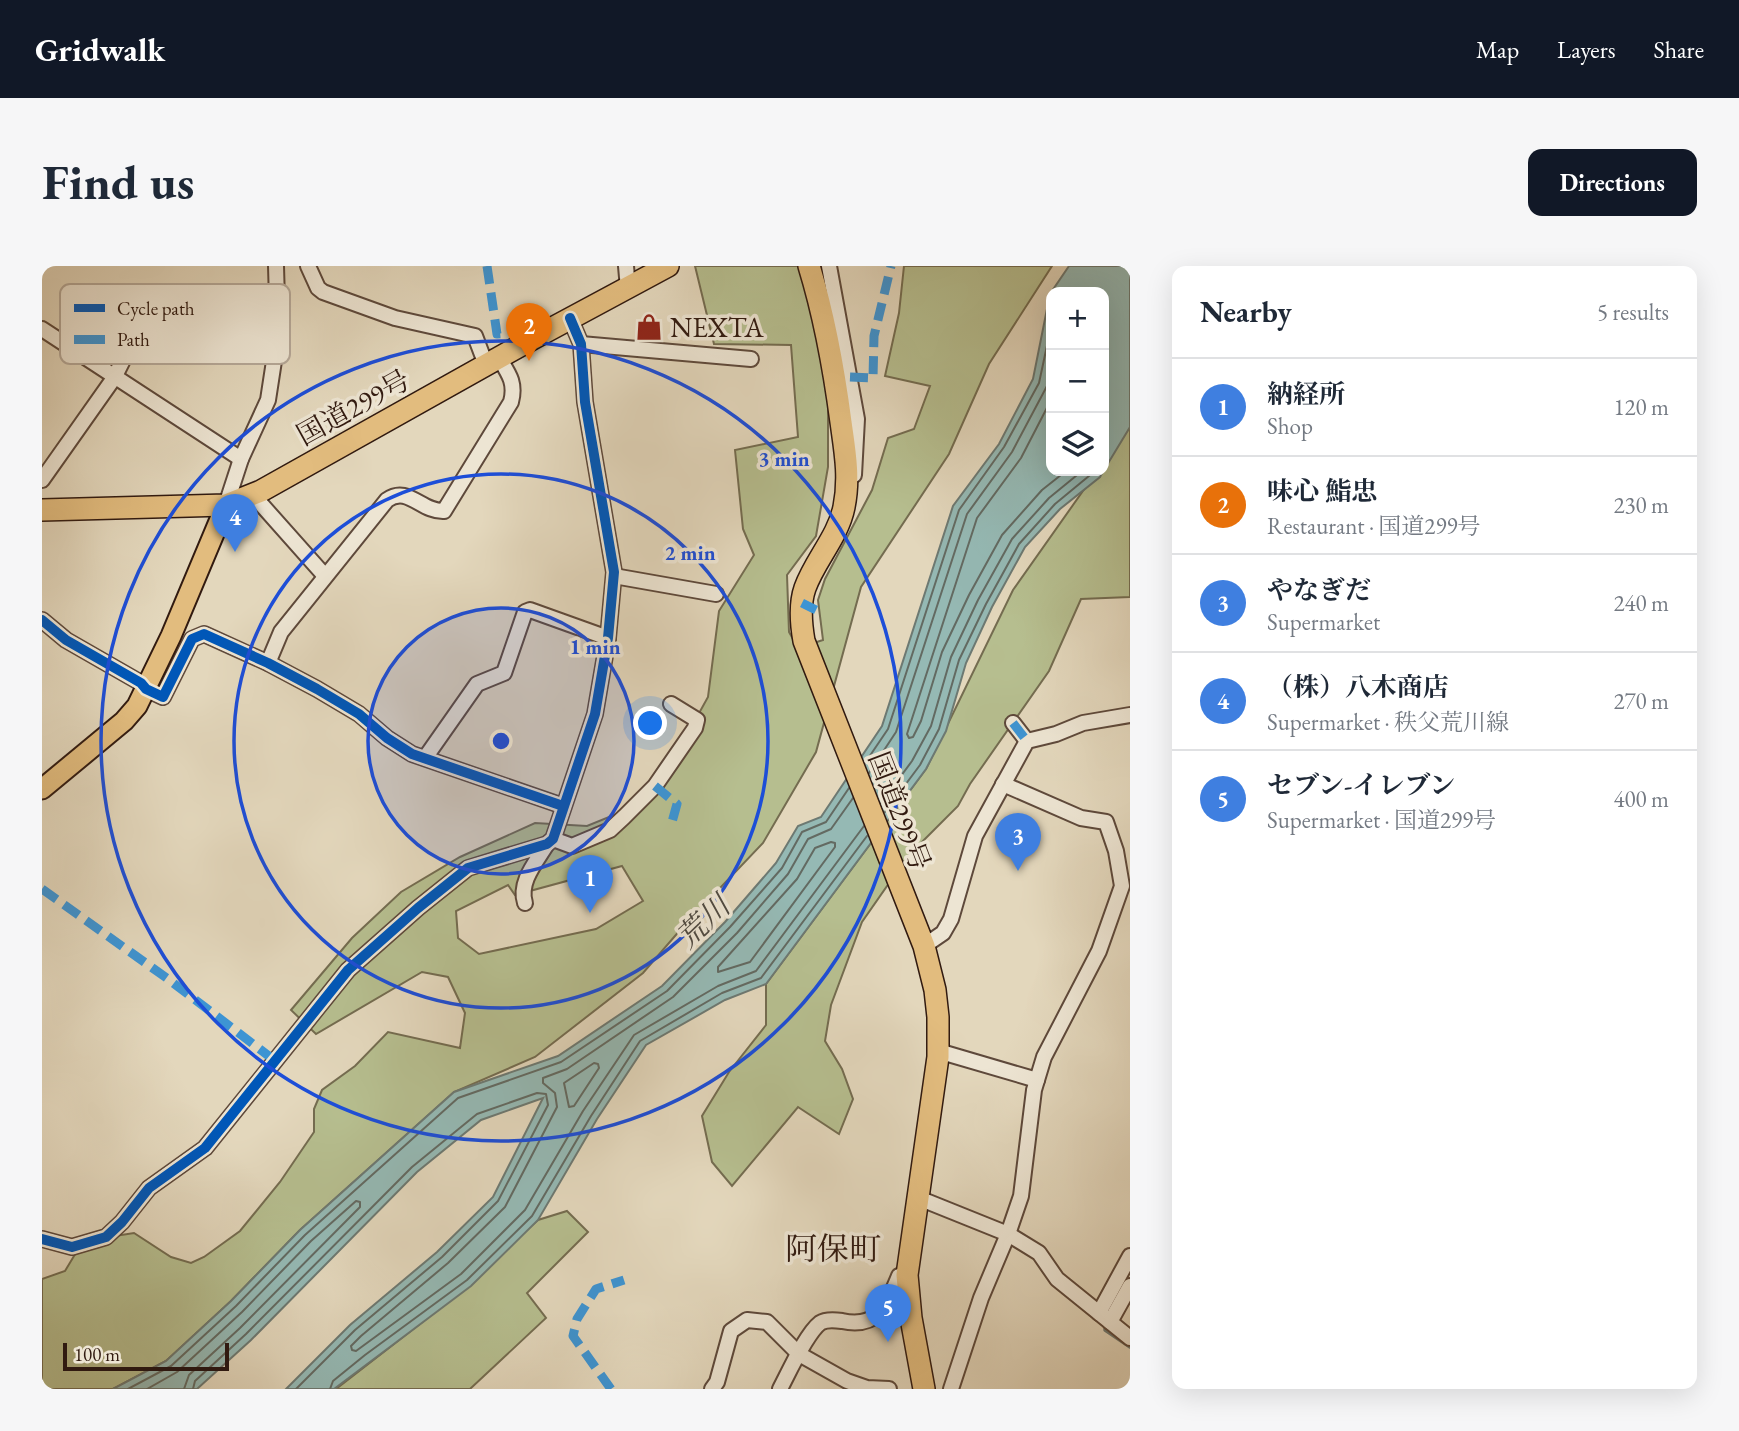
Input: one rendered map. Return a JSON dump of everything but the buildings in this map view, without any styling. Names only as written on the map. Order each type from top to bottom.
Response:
[{"type":"highway","name":"国道299号","points":[[42,510],[226,505],[253,495],[668,266]]},
{"type":"highway","name":"国道299号","points":[[809,266],[834,366],[848,470],[843,509],[834,535],[805,589],[809,607],[804,641],[924,946],[935,990],[938,1017],[938,1051],[907,1275],[911,1318],[924,1389]]},
{"type":"main road","points":[[42,789],[124,721],[137,705],[226,505]]},
{"type":"street","points":[[276,266],[277,284]]},
{"type":"street","points":[[268,663],[281,632],[387,500],[396,494],[402,494],[429,509],[444,511],[511,402],[514,388],[512,379],[492,362],[475,336],[395,318],[323,292],[318,288],[308,266]]},
{"type":"street","points":[[626,266],[628,289]]},
{"type":"street","points":[[830,266],[857,419],[854,482],[843,509]]},
{"type":"street","points":[[525,903],[522,894],[526,880],[550,841],[596,714],[614,576],[586,413],[581,344],[570,318]]},
{"type":"street","points":[[42,329],[60,341]]},
{"type":"street","points":[[581,344],[751,359]]},
{"type":"street","points":[[93,364],[242,459]]},
{"type":"street","points":[[42,480],[121,364]]},
{"type":"street","points":[[226,505],[242,459],[268,400],[274,364]]},
{"type":"street","points":[[253,495],[325,576]]},
{"type":"street","points":[[614,576],[716,594]]},
{"type":"street","points":[[425,758],[477,684],[504,673],[525,612],[530,610],[608,638]]},
{"type":"street","points":[[42,620],[66,640],[163,697],[192,639],[204,634],[268,663],[359,714],[387,738],[412,754],[563,806]]},
{"type":"street","points":[[42,1239],[72,1247],[106,1237],[122,1222],[149,1188],[205,1147],[348,970],[468,868],[550,841],[572,845],[610,830],[655,786],[695,728],[697,720],[671,704]]},
{"type":"street","points":[[924,946],[943,933],[951,919],[975,836],[1027,741],[1056,734],[1083,723],[1130,715]]},
{"type":"street","points":[[1013,723],[1027,741]]},
{"type":"street","points":[[951,1389],[981,1298],[1009,1234],[1021,1196],[1037,1080],[1044,1057],[1099,951],[1126,886],[1106,822],[1081,818],[1003,784]]},
{"type":"street","points":[[938,1051],[1037,1080]]},
{"type":"street","points":[[916,1197],[1009,1234],[1039,1253],[1057,1279],[1130,1338]]},
{"type":"street","points":[[1104,1318],[1130,1256]]},
{"type":"street","points":[[780,1389],[818,1324],[835,1320],[856,1324],[874,1317],[886,1307],[899,1276],[907,1275]]},
{"type":"street","points":[[1104,1318],[1129,1288]]},
{"type":"street","points":[[712,1389],[717,1382],[730,1331],[747,1320],[767,1322],[799,1354],[846,1381],[867,1388],[889,1389]]},
{"type":"green space","points":[[695,266],[819,266],[828,395],[828,467],[816,536],[787,575],[789,632],[798,648],[823,640],[818,600],[825,579],[872,490],[888,438],[914,429],[930,386],[885,376],[899,313],[904,266],[1052,266],[989,364],[949,454],[861,587],[816,752],[763,843],[643,973],[535,1057],[454,1092],[300,1230],[231,1301],[166,1361],[113,1389],[42,1389],[42,1279],[65,1271],[77,1251],[115,1236],[134,1233],[171,1257],[191,1263],[204,1257],[240,1231],[280,1182],[314,1132],[314,1109],[322,1090],[355,1066],[388,1032],[460,1048],[465,1013],[448,977],[422,972],[316,1034],[291,1010],[352,938],[401,892],[460,857],[535,823],[587,826],[651,800],[708,697],[719,611],[754,555],[743,529],[735,450],[798,437],[791,345],[714,344]],"holes":[[[622,866],[643,901],[596,929],[479,954],[458,938],[456,911],[508,885],[515,895]]]},
{"type":"green space","points":[[1130,423],[1130,597],[1081,599],[1049,671],[970,784],[958,806],[908,856],[862,922],[831,1005],[825,1041],[842,1069],[853,1099],[839,1134],[798,1107],[732,1186],[712,1162],[702,1116],[729,1072],[766,1025],[766,984],[926,769],[1013,590],[1093,476],[1109,476],[1109,453]]},
{"type":"green space","points":[[567,1211],[588,1232],[527,1293],[546,1318],[470,1389],[336,1389],[443,1306],[538,1220]]},
{"type":"water","points":[[1069,266],[1130,266],[1130,427],[1109,462],[1109,287],[1054,287]]},
{"type":"water","points":[[1046,314],[1046,476],[1100,476],[1060,509],[1025,547],[992,607],[966,663],[946,731],[926,769],[766,984],[725,1000],[646,1045],[597,1119],[538,1220],[471,1286],[334,1389],[286,1389],[350,1325],[437,1252],[493,1197],[543,1098],[481,1120],[417,1172],[251,1340],[197,1389],[113,1389],[166,1361],[231,1301],[300,1230],[454,1092],[558,1056],[662,986],[725,922],[776,863],[798,826],[821,817],[882,726],[953,506],[999,444],[1033,379]]},
{"type":"waterway","points":[[1106,1323],[1105,1330],[1130,1347]]},
{"type":"marked path","points":[[487,266],[497,334],[525,332],[534,338]]},
{"type":"marked path","points":[[850,377],[873,378],[874,336],[891,266]]},
{"type":"marked path","points":[[802,603],[816,610]]},
{"type":"marked path","points":[[1013,723],[1027,741]]},
{"type":"marked path","points":[[655,786],[677,804],[672,822]]},
{"type":"marked path","points":[[42,889],[168,979],[274,1060]]},
{"type":"marked path","points":[[611,1389],[573,1336],[577,1319],[596,1289],[624,1280]]},
{"type":"cycle path","points":[[42,1239],[72,1247],[106,1237],[122,1222],[149,1188],[205,1148],[348,970],[468,868],[547,844],[553,839],[595,714],[608,638],[614,572],[585,402],[581,344],[570,318]]},
{"type":"cycle path","points":[[42,620],[66,640],[163,697],[192,639],[204,634],[317,689],[359,714],[387,738],[412,754],[563,806]]},
{"type":"place","name":"NEXTA","points":[[649,327]]},
{"type":"place","name":"味心 鮨忠","points":[[529,361]]},
{"type":"place","name":"（株）八木商店","points":[[235,552]]},
{"type":"place","name":"やなぎだ","points":[[1018,871]]},
{"type":"place","name":"納経所","points":[[590,913]]},
{"type":"place","name":"セブン-イレブン","points":[[888,1342]]},
{"type":"district","name":"阿保町","points":[[833,1249]]},
{"type":"water label","name":"荒川","points":[[703,922]]}]
